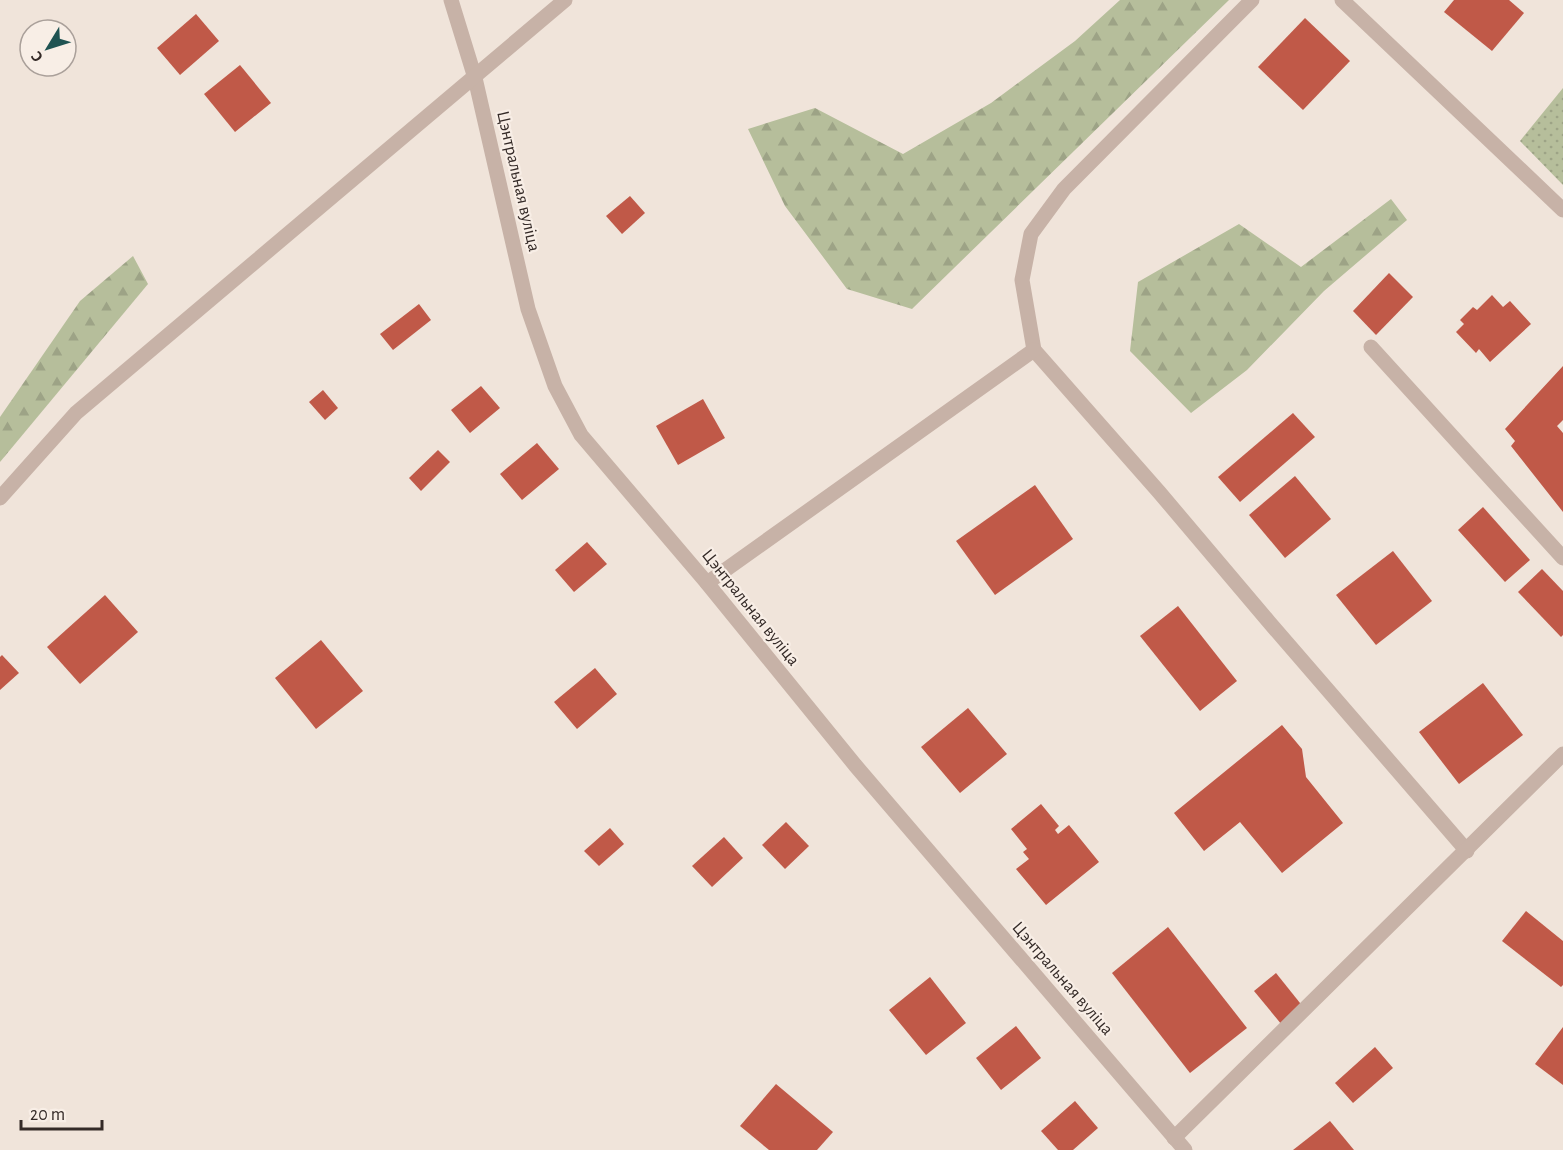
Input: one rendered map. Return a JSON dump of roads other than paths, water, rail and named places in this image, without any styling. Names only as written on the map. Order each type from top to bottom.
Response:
[{"type":"street","name":"Цэнтральная вуліца","points":[[451,0],[475,78],[528,309],[555,386],[581,435],[707,583],[855,765],[1185,1150]]},
{"type":"street","points":[[0,498],[76,413],[565,0]]},
{"type":"street","points":[[1252,0],[1064,189],[1031,234],[1022,280],[1034,350],[1160,492],[1467,851]]},
{"type":"street","points":[[1342,0],[1563,210]]},
{"type":"street","points":[[1371,346],[1563,558]]},
{"type":"street","points":[[707,583],[1034,350]]},
{"type":"street","points":[[1174,1138],[1563,754]]}]
